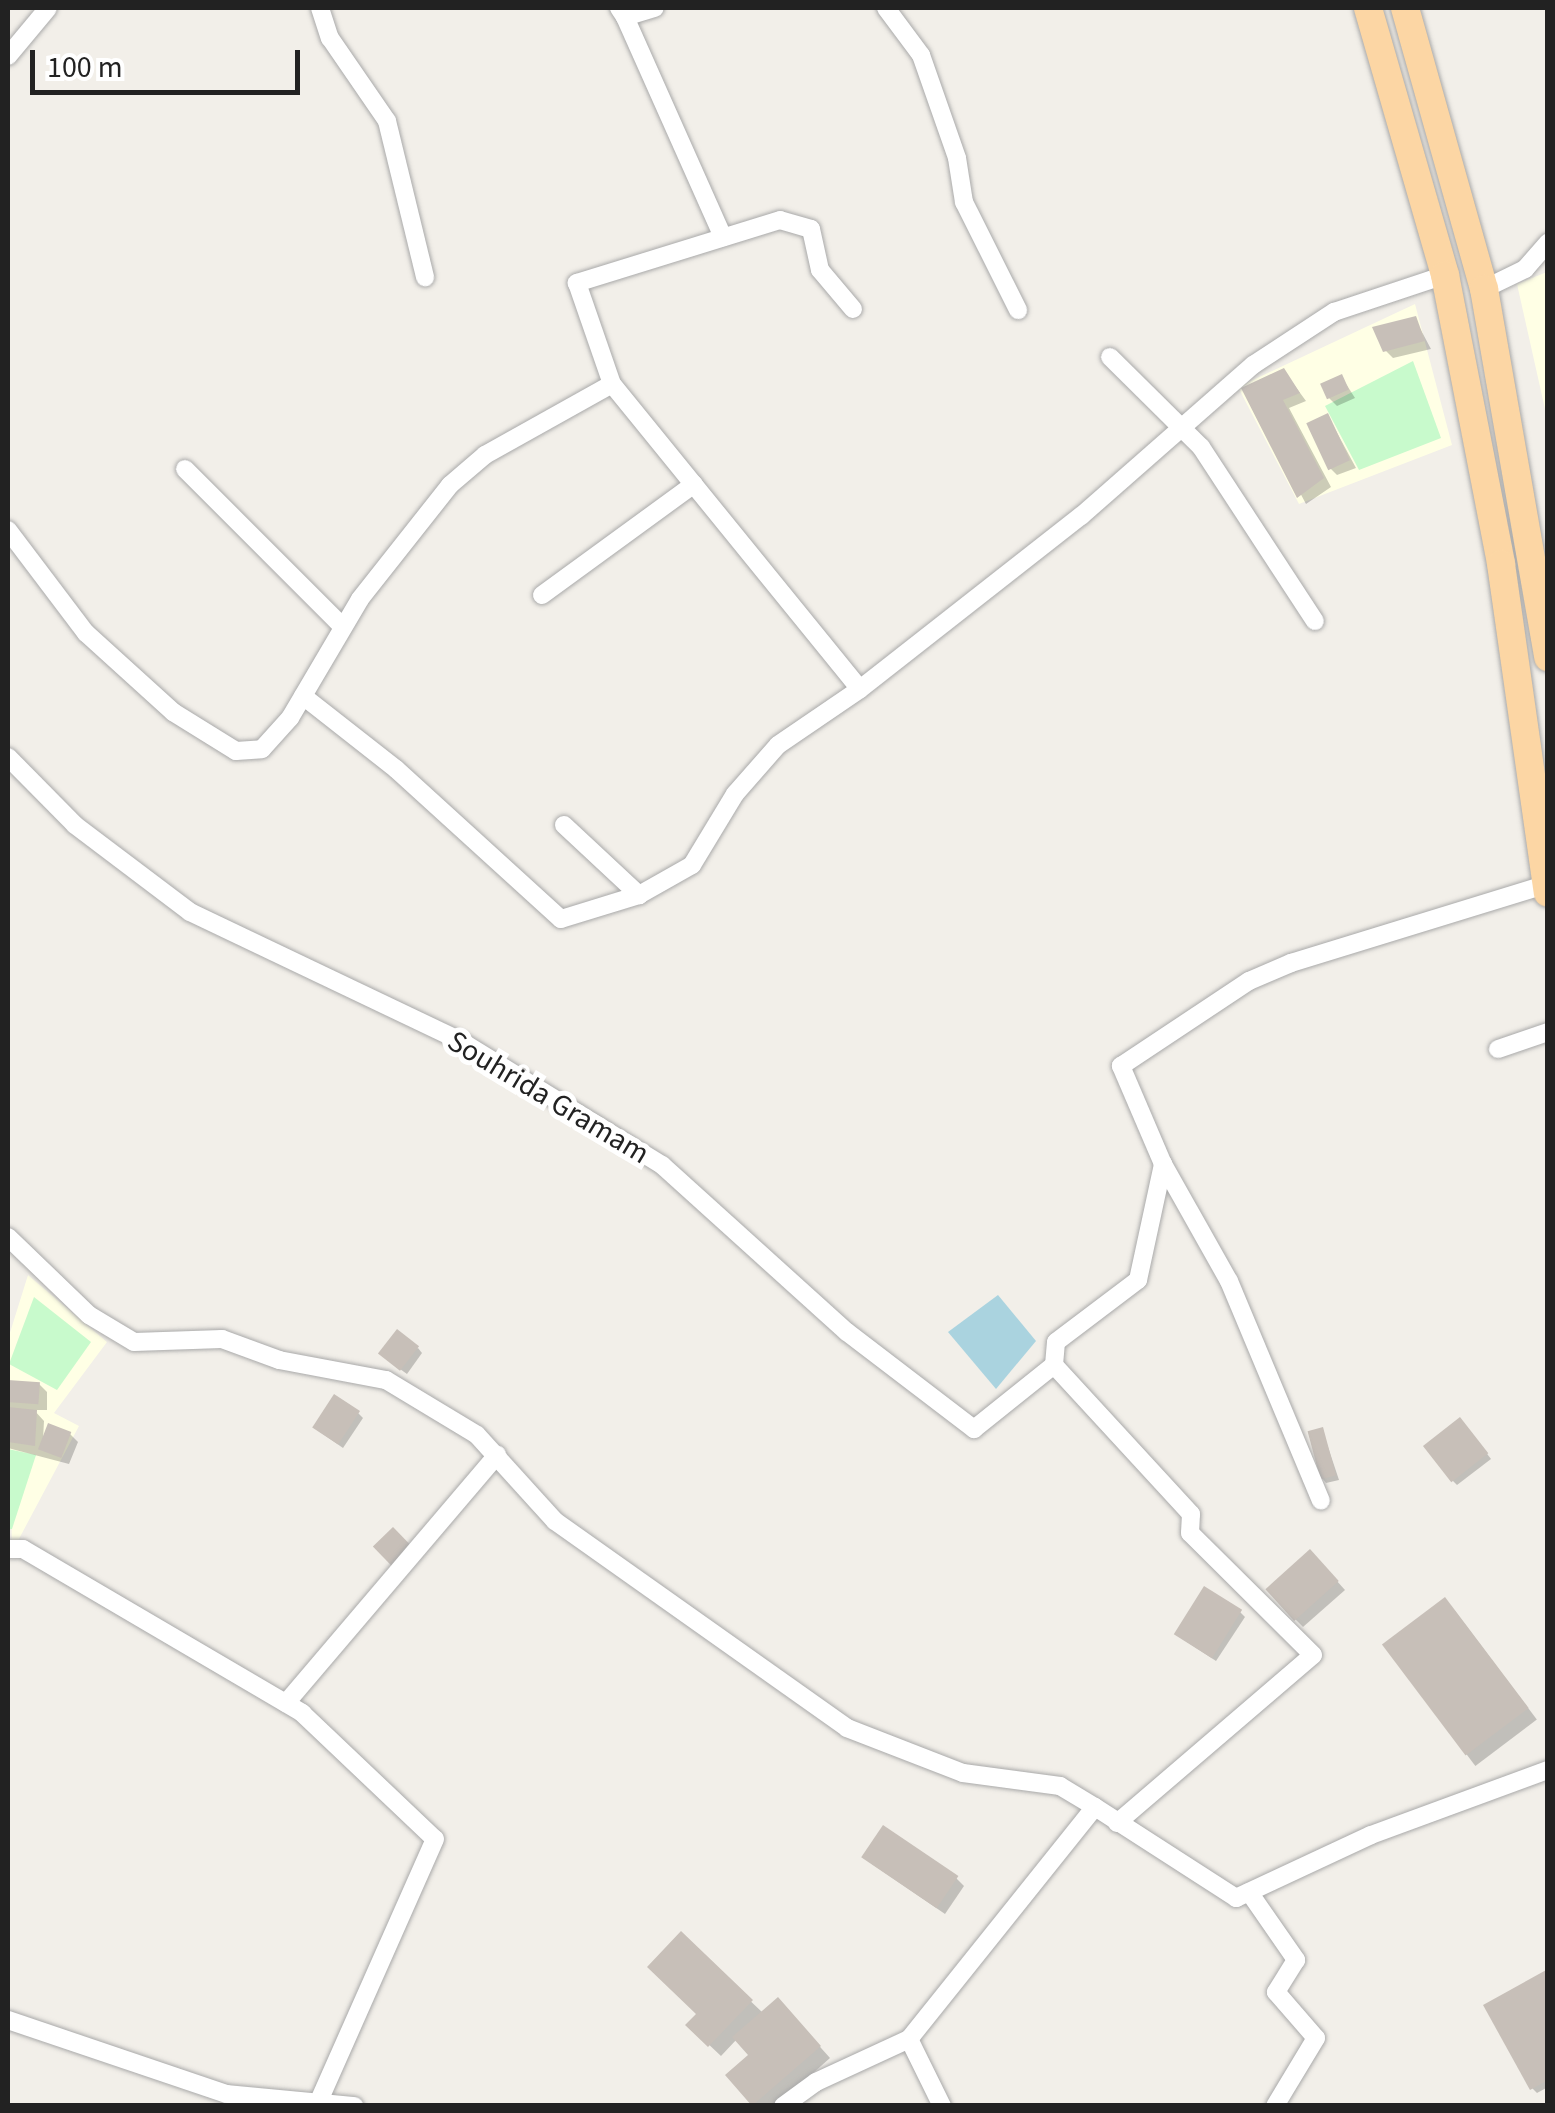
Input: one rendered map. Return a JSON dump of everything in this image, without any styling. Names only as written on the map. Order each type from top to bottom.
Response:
[{"type":"main road","points":[[1368,8],[1445,275],[1501,564],[1546,889]]},
{"type":"main road","points":[[1405,8],[1484,289],[1548,657]]},
{"type":"street","points":[[8,56],[48,8]]},
{"type":"street","points":[[320,8],[330,38],[386,121],[424,277]]},
{"type":"street","points":[[655,8],[622,12],[723,237]]},
{"type":"street","points":[[886,8],[921,55],[957,158],[964,202],[1018,310]]},
{"type":"street","points":[[854,309],[820,270],[810,229],[780,220],[578,283],[612,384],[860,689]]},
{"type":"street","points":[[1484,289],[1526,269],[1548,243]]},
{"type":"street","points":[[303,696],[396,769],[561,920],[639,895],[692,865],[735,794],[778,745],[860,689],[1185,431],[1298,332],[1334,312],[1445,275]]},
{"type":"street","points":[[1110,357],[1185,431],[1315,620]]},
{"type":"street","points":[[8,530],[86,633],[172,712],[236,750],[262,750],[277,737],[342,627],[450,485],[485,455],[612,384]]},
{"type":"street","points":[[185,469],[342,627]]},
{"type":"street","points":[[542,595],[694,484]]},
{"type":"street","name":"Souhrida Gramam","points":[[8,756],[74,826],[190,912],[462,1042],[662,1166],[847,1332],[974,1430],[1054,1365]]},
{"type":"street","points":[[564,825],[639,895]]},
{"type":"street","points":[[1321,1502],[1229,1281],[1163,1164],[1121,1066],[1249,981],[1291,963],[1546,889]]},
{"type":"street","points":[[1498,1049],[1548,1032]]},
{"type":"street","points":[[1117,1823],[1312,1654],[1190,1533],[1191,1514],[1054,1365],[1056,1342],[1138,1280],[1163,1164]]},
{"type":"street","points":[[12,1251],[111,1333],[134,1342],[222,1339],[279,1360],[366,1372],[477,1435],[555,1521],[847,1728],[964,1773],[1060,1786],[1236,1898],[1371,1835],[1548,1770]]},
{"type":"street","points":[[286,1703],[497,1455]]},
{"type":"street","points":[[8,1548],[23,1549],[286,1703],[435,1839],[320,2098]]},
{"type":"street","points":[[783,2106],[816,2082],[909,2040],[1095,1807]]},
{"type":"street","points":[[1249,1892],[1296,1960],[1276,1992],[1316,2038],[1275,2106]]},
{"type":"street","points":[[8,2020],[227,2094],[320,2098],[354,2106]]},
{"type":"street","points":[[909,2040],[942,2106]]},
{"type":"shaded area","points":[[1547,272],[1547,418],[1517,284]]},
{"type":"shaded area","points":[[1415,304],[1452,445],[1299,504],[1238,387]]},
{"type":"shaded area","points":[[28,1275],[107,1342],[54,1413],[79,1426],[12,1552],[8,1339]]},
{"type":"green space","points":[[1413,361],[1441,438],[1359,470],[1325,406]]},
{"type":"green space","points":[[34,1297],[91,1342],[57,1390],[9,1364]]},
{"type":"green space","points":[[8,1449],[36,1455],[12,1529],[8,1529]]},
{"type":"water","points":[[998,1295],[1036,1341],[996,1389],[948,1332]]},
{"type":"building","points":[[1416,316],[1425,341],[1383,352],[1372,327]]},
{"type":"building","points":[[1284,368],[1300,393],[1283,400],[1324,478],[1297,498],[1241,388]]},
{"type":"building","points":[[1342,374],[1349,390],[1327,399],[1320,384]]},
{"type":"building","points":[[1328,413],[1350,460],[1328,470],[1306,423]]},
{"type":"building","points":[[397,1329],[419,1346],[400,1371],[378,1353]]},
{"type":"building","points":[[8,1380],[40,1382],[38,1404],[8,1402]]},
{"type":"building","points":[[334,1394],[360,1411],[338,1444],[312,1428]]},
{"type":"building","points":[[8,1407],[37,1410],[35,1446],[8,1442]]},
{"type":"building","points":[[1460,1417],[1488,1453],[1451,1482],[1423,1446]]},
{"type":"building","points":[[48,1423],[71,1432],[61,1458],[38,1449]]},
{"type":"building","points":[[1323,1427],[1336,1475],[1320,1479],[1308,1431]]},
{"type":"building","points":[[393,1527],[414,1549],[394,1568],[373,1546]]},
{"type":"building","points":[[1310,1549],[1339,1581],[1294,1621],[1265,1589]]},
{"type":"building","points":[[1204,1586],[1242,1610],[1212,1658],[1174,1634]]},
{"type":"building","points":[[1445,1597],[1529,1708],[1466,1756],[1382,1645]]},
{"type":"building","points":[[883,1825],[958,1876],[937,1908],[861,1857]]},
{"type":"building","points":[[681,1931],[753,2000],[708,2047],[685,2025],[696,2014],[647,1967]]},
{"type":"building","points":[[1548,1969],[1548,2080],[1530,2090],[1483,2005]]},
{"type":"building","points":[[778,1997],[821,2046],[752,2106],[725,2075],[748,2055],[732,2037]]}]
